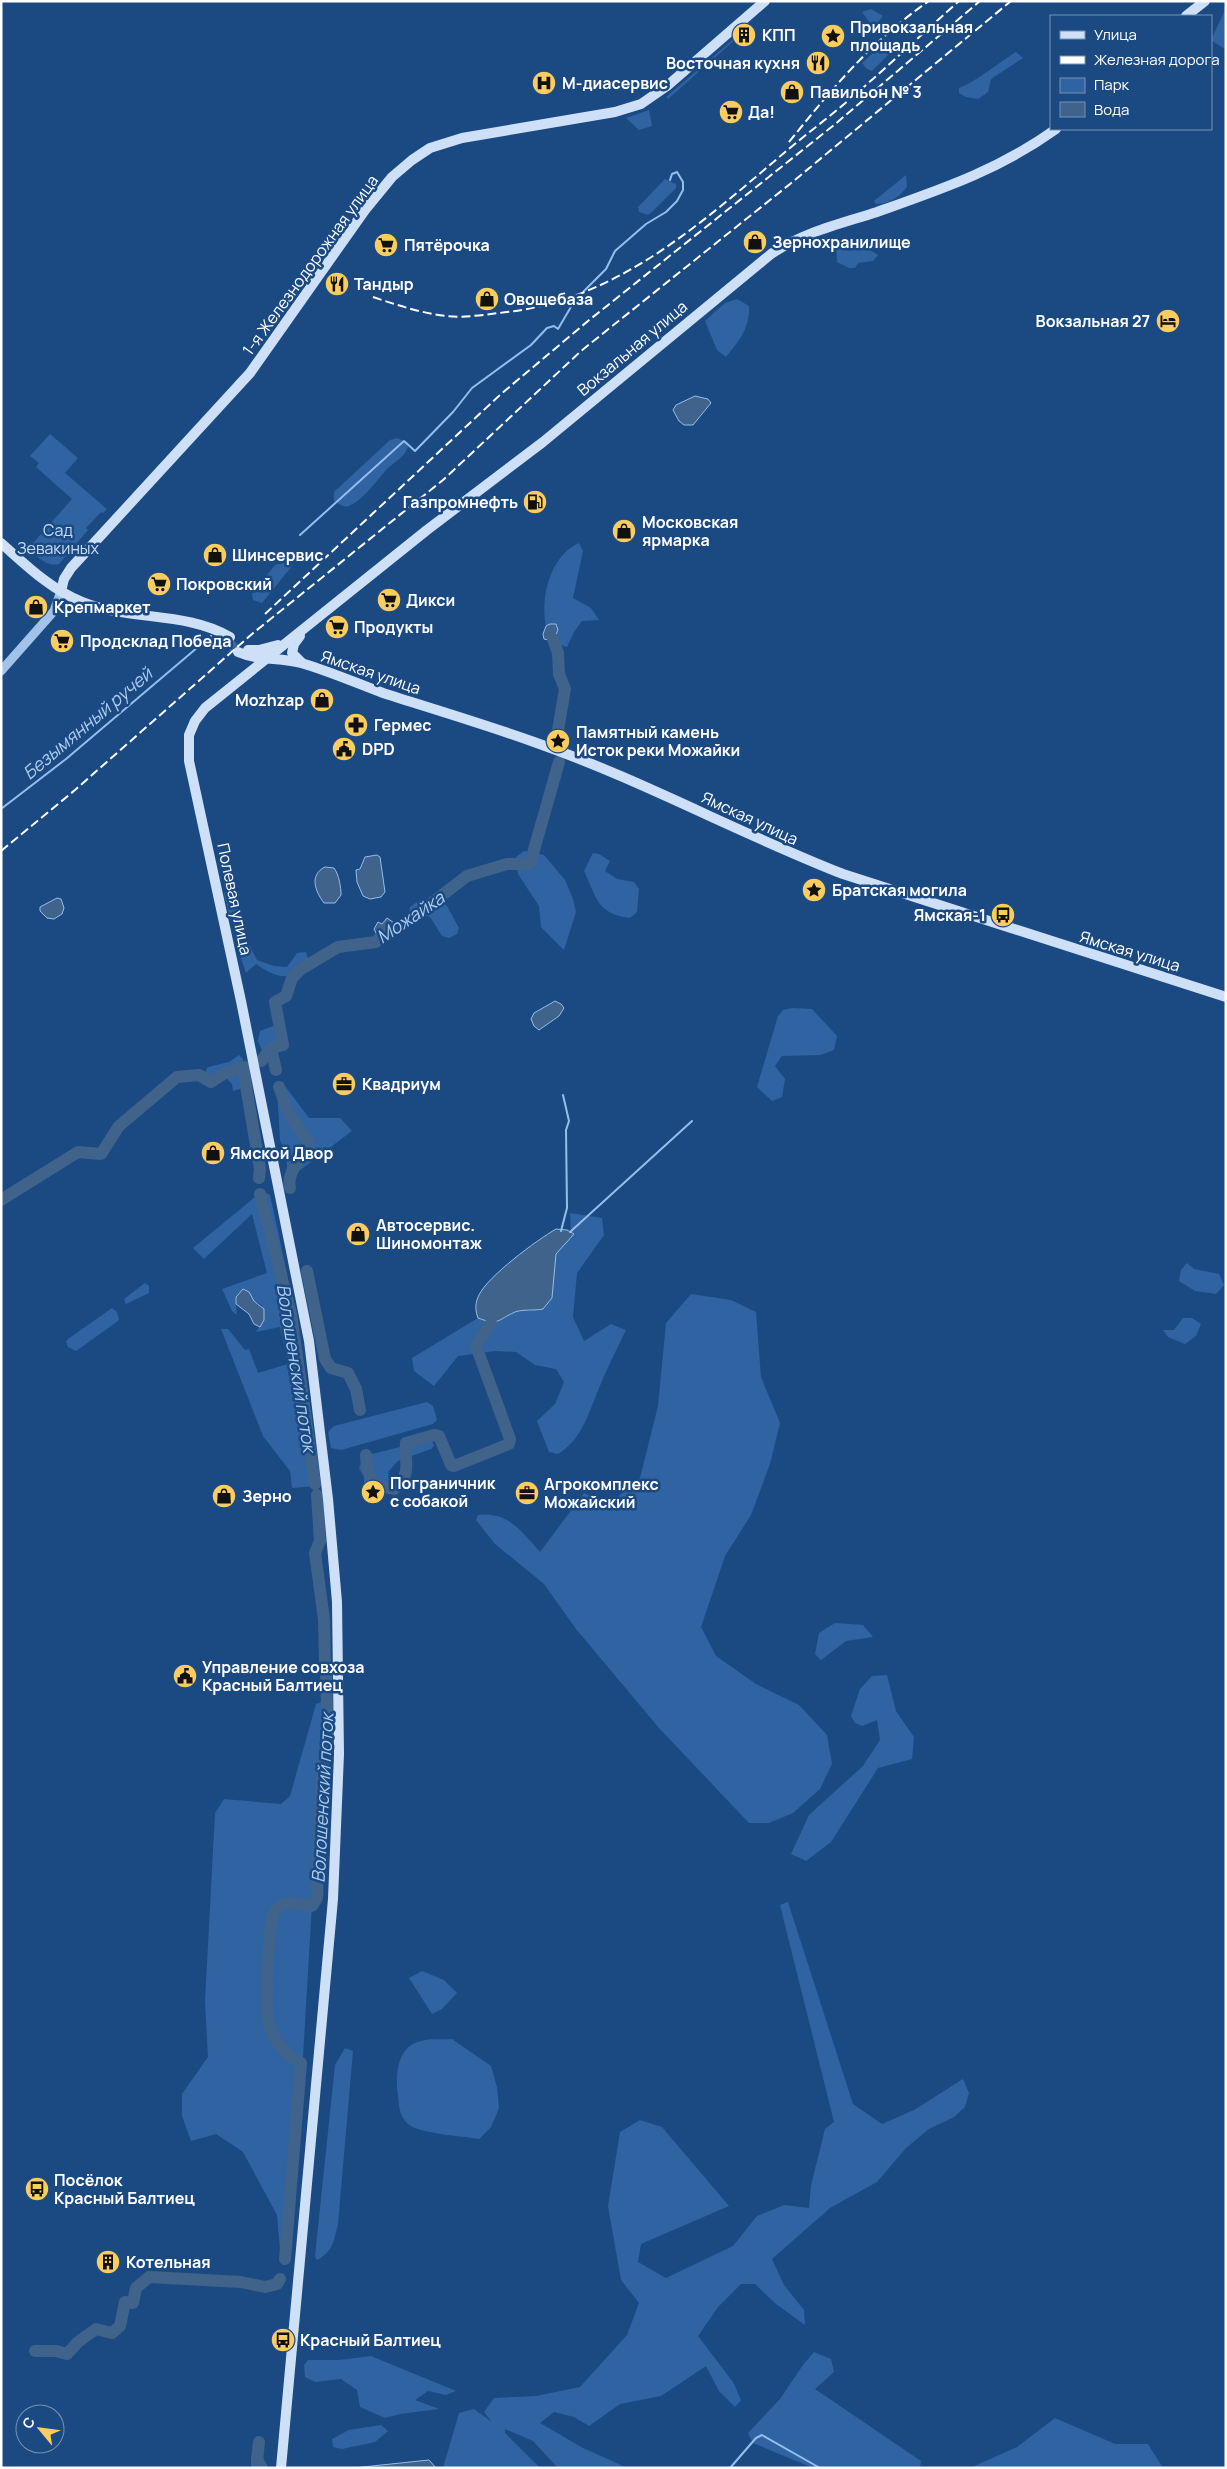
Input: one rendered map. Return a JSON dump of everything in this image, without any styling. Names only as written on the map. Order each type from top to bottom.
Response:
[{"type":"main road","name":"1-я Железнодорожная улица","points":[[62,591],[63,581],[71,568],[258,363],[361,215],[384,186],[406,165],[428,150],[452,141],[500,130],[615,112],[641,104],[667,86],[765,1]]},
{"type":"main road","points":[[1187,15],[1205,1]]},
{"type":"main road","name":"Вокзальная улица","points":[[266,657],[310,626],[427,530],[543,442],[771,254],[809,233],[875,212],[989,170],[1022,153],[1055,130]]},
{"type":"main road","points":[[1,543],[47,583],[82,602],[105,608],[202,624],[218,630],[229,639]]},
{"type":"main road","points":[[303,664],[294,655],[292,649],[295,642],[310,626]]},
{"type":"main road","points":[[238,680],[243,665],[243,650],[258,650],[286,643]]},
{"type":"main road","name":"Ямская улица","points":[[243,650],[266,657],[303,664],[582,760],[843,874],[1226,996]]},
{"type":"main road","name":"Полевая улица","points":[[266,657],[198,716],[189,735],[188,749],[304,1315],[317,1398],[333,1556],[339,1673],[339,1754],[332,1899],[281,2468]]},
{"type":"street","name":"1-я Железнодорожная улица","points":[[1,671],[54,611],[62,591]]},
{"type":"green space","points":[[1226,8],[1226,50],[1212,41]]},
{"type":"green space","points":[[871,9],[883,16],[876,25],[872,26],[862,12]]},
{"type":"green space","points":[[736,37],[668,99],[666,97]]},
{"type":"green space","points":[[881,46],[888,48],[891,52],[872,71],[867,69],[862,63]]},
{"type":"green space","points":[[1016,52],[1023,58],[991,79],[988,92],[978,99],[966,97],[959,93],[959,88]]},
{"type":"green space","points":[[649,110],[652,126],[639,130],[626,118]]},
{"type":"green space","points":[[906,175],[907,187],[901,194],[889,201],[876,204],[874,201]]},
{"type":"green space","points":[[665,179],[676,184],[676,188],[648,215],[639,212],[638,207]]},
{"type":"green space","points":[[845,239],[856,241],[878,255],[873,261],[858,263],[855,268],[849,268],[837,262],[836,245]]},
{"type":"green space","points":[[737,299],[749,306],[748,321],[739,340],[726,357],[717,350],[705,321],[725,303]]},
{"type":"green space","name":"Сад Зевакиных","points":[[50,434],[78,458],[65,473],[107,509],[103,513],[101,512],[86,528],[88,530],[59,564],[55,565],[43,561],[28,549],[72,499],[36,467],[39,463],[30,456]]},
{"type":"green space","points":[[397,438],[404,441],[408,447],[406,451],[366,493],[349,506],[342,506],[334,501],[334,492],[390,440]]},
{"type":"green space","points":[[579,543],[583,551],[573,598],[591,608],[599,620],[582,621],[567,647],[561,645],[555,637],[558,630],[550,624],[546,626],[546,590],[554,567],[561,557]]},
{"type":"green space","points":[[291,561],[292,566],[262,603],[253,600],[252,594],[275,565]]},
{"type":"green space","points":[[524,851],[544,855],[565,880],[573,899],[576,912],[564,950],[541,927],[539,906],[518,874],[516,857]]},
{"type":"green space","points":[[593,853],[599,854],[610,861],[605,871],[617,879],[634,882],[639,889],[637,912],[630,918],[611,913],[604,908],[596,897],[584,871]]},
{"type":"green space","points":[[228,888],[242,915],[237,920],[231,921],[224,893]]},
{"type":"green space","points":[[441,900],[447,906],[459,928],[457,934],[449,938],[442,936],[430,917],[409,912],[410,907],[417,902],[425,903]]},
{"type":"green space","points":[[244,934],[257,960],[274,966],[287,967],[297,953],[306,952],[311,970],[295,975],[282,976],[271,973],[256,964],[246,973],[234,937]]},
{"type":"green space","points":[[792,1008],[812,1009],[837,1036],[834,1050],[821,1055],[782,1056],[775,1066],[785,1079],[782,1097],[772,1101],[757,1087],[778,1016],[783,1010]]},
{"type":"green space","points":[[273,1026],[277,1029],[278,1041],[267,1052],[263,1053],[258,1041],[260,1031]]},
{"type":"green space","points":[[239,1055],[243,1059],[243,1088],[233,1091],[232,1084],[227,1079],[204,1074],[208,1067],[229,1062]]},
{"type":"green space","points":[[282,1085],[285,1086],[309,1118],[340,1118],[352,1131],[296,1173],[288,1171],[285,1153],[280,1140],[277,1089]]},
{"type":"green space","points":[[265,1192],[270,1195],[300,1338],[314,1447],[317,1483],[315,1486],[292,1488],[290,1471],[263,1436],[221,1329],[228,1329],[245,1350],[249,1349],[258,1373],[288,1364],[280,1327],[256,1332],[264,1320],[262,1305],[239,1292],[235,1298],[237,1315],[232,1311],[222,1289],[267,1273],[252,1214],[204,1259],[193,1248],[260,1193]]},
{"type":"green space","points":[[570,1213],[602,1218],[604,1235],[577,1273],[573,1317],[584,1341],[611,1324],[626,1330],[578,1435],[566,1449],[558,1454],[549,1452],[537,1421],[555,1404],[564,1382],[556,1369],[535,1365],[516,1352],[495,1351],[458,1356],[434,1386],[414,1371],[412,1358],[478,1318],[495,1321],[518,1311],[533,1311],[554,1270],[556,1254],[573,1234],[571,1232]]},
{"type":"green space","points":[[1187,1263],[1194,1269],[1219,1274],[1224,1285],[1216,1294],[1195,1291],[1179,1281],[1181,1270]]},
{"type":"green space","points":[[145,1283],[149,1286],[149,1293],[126,1304],[124,1299]]},
{"type":"green space","points":[[691,1294],[731,1300],[756,1312],[761,1377],[780,1423],[770,1464],[751,1515],[725,1556],[701,1627],[716,1656],[756,1684],[799,1705],[827,1735],[832,1764],[820,1789],[793,1813],[769,1823],[749,1823],[659,1728],[576,1629],[544,1584],[495,1544],[476,1520],[478,1515],[489,1515],[498,1516],[514,1524],[540,1552],[584,1493],[608,1505],[640,1478],[658,1406],[666,1323]]},
{"type":"green space","points":[[112,1308],[117,1312],[119,1320],[76,1351],[68,1347],[66,1342],[68,1339]]},
{"type":"green space","points":[[1183,1318],[1192,1318],[1201,1324],[1196,1336],[1185,1344],[1168,1337],[1163,1330],[1174,1330]]},
{"type":"green space","points":[[427,1402],[433,1406],[437,1420],[433,1424],[341,1450],[331,1448],[328,1432],[334,1426]]},
{"type":"green space","points":[[432,1439],[434,1446],[431,1449],[398,1461],[388,1472],[390,1484],[381,1491],[370,1490],[367,1498],[364,1497],[364,1477],[359,1468],[363,1459],[372,1454]]},
{"type":"green space","points":[[835,1623],[863,1625],[873,1637],[846,1641],[821,1660],[815,1654],[819,1633]]},
{"type":"green space","points":[[887,1675],[896,1711],[914,1737],[912,1759],[878,1768],[831,1842],[806,1861],[791,1854],[809,1815],[863,1766],[880,1740],[877,1720],[862,1726],[855,1723],[851,1716],[860,1689],[872,1676]]},
{"type":"green space","points":[[324,1701],[292,2243],[288,2253],[282,2253],[280,2250],[277,2215],[243,2152],[216,2134],[191,2141],[182,2116],[182,2094],[208,2057],[205,2001],[215,1813],[224,1799],[281,1804],[290,1796],[316,1704]]},
{"type":"green space","points":[[788,1902],[853,2104],[882,2124],[914,2110],[963,2079],[969,2093],[965,2107],[954,2117],[929,2129],[906,2148],[877,2182],[830,2208],[772,2259],[784,2285],[804,2310],[805,2325],[776,2304],[755,2284],[741,2284],[718,2307],[698,2336],[733,2382],[741,2400],[735,2407],[719,2391],[706,2366],[661,2396],[620,2404],[589,2426],[574,2417],[554,2412],[540,2423],[583,2448],[621,2465],[622,2468],[558,2468],[533,2441],[505,2429],[505,2433],[540,2468],[443,2468],[459,2413],[474,2409],[492,2422],[484,2412],[494,2398],[536,2396],[580,2387],[627,2335],[639,2303],[621,2280],[608,2206],[620,2132],[640,2120],[662,2127],[729,2206],[641,2244],[638,2262],[666,2278],[733,2246],[757,2216],[784,2205],[809,2208],[811,2185],[825,2129],[834,2122],[780,1905]]},
{"type":"green space","points":[[422,1971],[444,1980],[457,1993],[442,2009],[432,2014],[409,1978]]},
{"type":"green space","points":[[452,2039],[491,2066],[497,2087],[499,2108],[491,2127],[479,2139],[421,2130],[408,2124],[400,2110],[397,2079],[399,2062],[402,2055],[413,2044],[425,2040]]},
{"type":"green space","points":[[345,2048],[353,2051],[338,2224],[330,2249],[317,2260],[315,2256],[335,2065]]},
{"type":"green space","points":[[814,2352],[831,2359],[834,2372],[815,2389],[921,2461],[920,2468],[813,2468],[753,2443],[748,2433],[780,2399]]},
{"type":"green space","points":[[371,2356],[456,2391],[446,2395],[428,2391],[415,2400],[439,2409],[385,2418],[360,2407],[357,2390],[341,2379],[315,2382],[305,2377],[304,2365],[308,2360],[339,2360]]},
{"type":"green space","points":[[1055,2418],[1115,2444],[1148,2444],[1163,2468],[970,2468],[1017,2447]]},
{"type":"green space","points":[[381,2425],[388,2431],[375,2442],[342,2449],[333,2447],[332,2439],[349,2430]]},
{"type":"green space","points":[[262,2452],[266,2468],[251,2468],[251,2456]]},
{"type":"water","points":[[695,396],[708,399],[711,403],[693,425],[684,425],[679,421],[673,410],[676,405]]},
{"type":"water","points":[[556,624],[558,630],[555,637],[547,640],[544,639],[543,634],[546,626]]},
{"type":"water","points":[[377,855],[380,857],[385,892],[381,897],[370,899],[363,896],[357,882],[356,870],[360,869],[365,857]]},
{"type":"water","points":[[325,867],[334,868],[340,885],[341,895],[335,903],[324,903],[316,888],[315,879],[317,874]]},
{"type":"water","points":[[57,898],[61,899],[64,908],[62,914],[54,919],[47,918],[40,911],[40,907]]},
{"type":"water","points":[[387,918],[397,925],[398,929],[387,938],[379,939],[374,929],[378,922],[382,924]]},
{"type":"water","points":[[555,1001],[564,1008],[559,1016],[539,1030],[534,1026],[531,1019],[534,1013]]},
{"type":"water","points":[[556,1229],[567,1230],[574,1234],[556,1254],[552,1298],[543,1309],[518,1311],[494,1322],[478,1318],[476,1304],[484,1287],[514,1259]]},
{"type":"water","points":[[243,1289],[249,1292],[254,1301],[264,1309],[264,1320],[260,1327],[254,1324],[249,1314],[236,1304],[236,1297]]},
{"type":"water","points":[[429,2460],[436,2468],[353,2468]]},
{"type":"waterway","points":[[584,291],[606,269],[615,251],[646,224],[666,212],[677,201],[683,190],[683,182],[677,172],[672,174],[670,180]]},
{"type":"waterway","points":[[300,535],[404,441],[415,451],[453,412],[472,388],[531,345],[547,328],[554,326],[558,329],[575,300]]},
{"type":"waterway","name":"Безымянный ручей","points":[[1,809],[66,759],[211,636]]},
{"type":"waterway","name":"Можайка","points":[[553,639],[558,653],[559,674],[565,689],[557,736],[564,744],[563,746]]},
{"type":"waterway","name":"Можайка","points":[[261,1061],[272,1048],[283,1045],[275,1002],[286,996],[292,978],[301,969],[338,947],[376,942],[388,929],[398,929],[467,876],[507,864],[530,864],[559,762]]},
{"type":"waterway","points":[[271,1049],[276,1070]]},
{"type":"waterway","name":"Можайка","points":[[1,1200],[78,1152],[101,1154],[119,1126],[177,1077],[199,1075],[211,1082],[225,1073],[245,1067]]},
{"type":"waterway","name":"Волошенский поток","points":[[243,1068],[260,1169],[259,1178]]},
{"type":"waterway","points":[[279,1087],[289,1114],[309,1143],[290,1176],[290,1188]]},
{"type":"waterway","points":[[561,1231],[567,1208],[566,1130],[569,1121],[563,1095]]},
{"type":"waterway","points":[[570,1232],[692,1121]]},
{"type":"waterway","name":"Волошенский поток","points":[[260,1194],[291,1314],[315,1484]]},
{"type":"waterway","points":[[307,1271],[325,1359],[331,1368],[348,1373],[356,1389],[360,1410]]},
{"type":"waterway","points":[[366,1455],[367,1468],[375,1485],[394,1489],[406,1473],[406,1443],[434,1435],[439,1436],[451,1465],[454,1466],[509,1444],[510,1439],[476,1346],[491,1323]]},
{"type":"waterway","name":"Волошенский поток","points":[[317,1495],[320,1541],[315,1553],[324,1619],[325,1666]]},
{"type":"waterway","name":"Волошенский поток","points":[[285,2259],[301,2063],[280,2046],[273,2036],[269,2023],[267,2002],[270,1932],[274,1912],[279,1907],[291,1903],[312,1906],[317,1898],[321,1785],[328,1735],[326,1677]]},
{"type":"waterway","name":"Волошенский поток","points":[[35,2351],[56,2351],[67,2354],[78,2342],[96,2329],[112,2333],[120,2326],[125,2302],[133,2303],[136,2288],[149,2277],[241,2282],[265,2287],[277,2284],[280,2279]]},
{"type":"waterway","points":[[730,2468],[756,2438],[762,2435],[820,2468]]},
{"type":"waterway","points":[[259,2442],[257,2460],[262,2468]]},
{"type":"tunnel","points":[[227,641],[238,652]]},
{"type":"railway","points":[[789,142],[853,67],[889,32],[929,1]]},
{"type":"railway","points":[[373,297],[437,315],[453,317],[473,316],[541,306],[581,293],[618,277],[653,256],[720,207],[877,76],[959,1]]},
{"type":"railway","points":[[265,614],[501,394],[588,321],[834,125],[980,1]]},
{"type":"railway","points":[[1,851],[75,790],[252,634],[443,480],[581,351],[790,184],[1011,1]]},
{"type":"place","name":"КПП","points":[[744,35]]},
{"type":"place","name":"Привокзальная площадь","points":[[833,36]]},
{"type":"place","name":"Восточная кухня","points":[[818,63]]},
{"type":"place","name":"М-диасервис","points":[[544,83]]},
{"type":"place","name":"Павильон № 3","points":[[792,92]]},
{"type":"place","name":"Да!","points":[[731,112]]},
{"type":"place","name":"Зернохранилище","points":[[755,242]]},
{"type":"place","name":"Пятёрочка","points":[[386,245]]},
{"type":"place","name":"Тандыр","points":[[337,284]]},
{"type":"place","name":"Овощебаза","points":[[487,299]]},
{"type":"place","name":"Вокзальная 27","points":[[1168,321]]},
{"type":"place","name":"Газпромнефть","points":[[535,502]]},
{"type":"place","name":"Московская ярмарка","points":[[624,531]]},
{"type":"place","name":"Шинсервис","points":[[215,555]]},
{"type":"place","name":"Покровский","points":[[159,584]]},
{"type":"place","name":"Дикси","points":[[389,600]]},
{"type":"place","name":"Крепмаркет","points":[[36,607]]},
{"type":"place","name":"Продукты","points":[[337,627]]},
{"type":"place","name":"Продсклад Победа","points":[[62,641]]},
{"type":"place","name":"Mozhzap","points":[[322,700]]},
{"type":"place","name":"Гермес","points":[[356,725]]},
{"type":"place","name":"Памятный камень Исток реки Можайки","points":[[558,741]]},
{"type":"place","name":"DPD","points":[[344,749]]},
{"type":"place","name":"Братская могила","points":[[814,890]]},
{"type":"place","name":"Ямская-1","points":[[1003,915]]},
{"type":"place","name":"Квадриум","points":[[344,1084]]},
{"type":"place","name":"Ямской Двор","points":[[213,1153]]},
{"type":"place","name":"Автосервис. Шиномонтаж","points":[[358,1234]]},
{"type":"place","name":"Пограничник с собакой","points":[[373,1492]]},
{"type":"place","name":"Агрокомплекс Можайский","points":[[527,1493]]},
{"type":"place","name":"Зерно","points":[[224,1496]]},
{"type":"place","name":"Управление совхоза Красный Балтиец","points":[[185,1676]]},
{"type":"place","name":"Посёлок Красный Балтиец","points":[[37,2189]]},
{"type":"place","name":"Котельная","points":[[108,2262]]},
{"type":"place","name":"Красный Балтиец","points":[[283,2340]]}]
